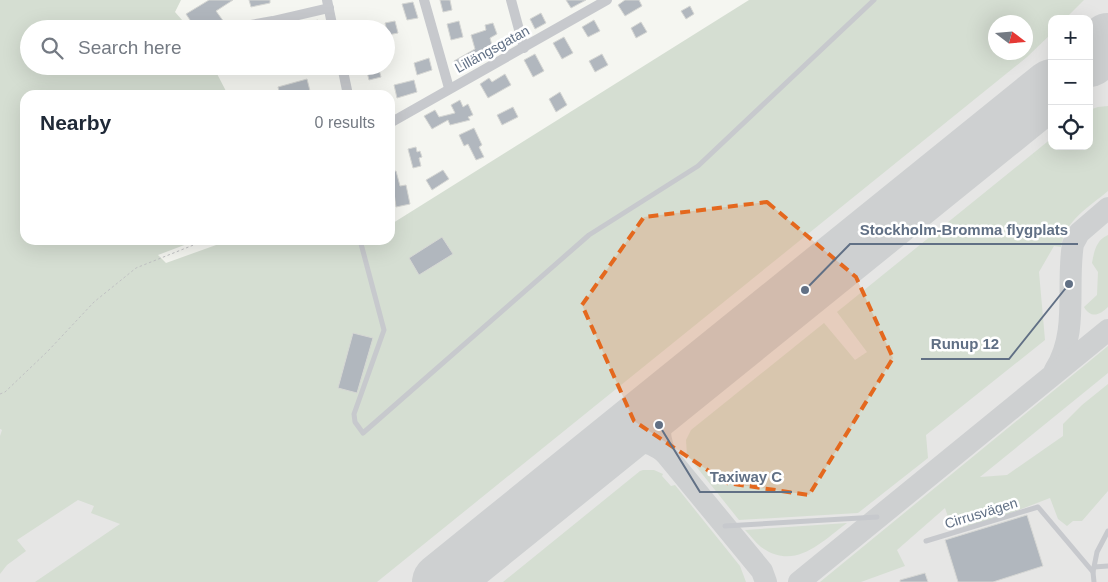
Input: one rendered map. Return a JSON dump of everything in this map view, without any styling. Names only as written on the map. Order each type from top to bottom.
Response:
[{"type":"street","points":[[424,0],[449,88]]},
{"type":"street","points":[[511,0],[524,48]]},
{"type":"street","name":"Lillängsgatan","points":[[395,120],[607,0]]},
{"type":"street","points":[[279,20],[328,4],[331,20]]},
{"type":"street","points":[[344,75],[347,90]]},
{"type":"lane","points":[[361,245],[384,330],[354,414],[355,422],[363,433],[589,235],[698,166],[874,0]]},
{"type":"lane","name":"Cirrusvägen","points":[[926,541],[1038,507],[1093,570]]},
{"type":"lane","points":[[725,526],[877,517]]},
{"type":"lane","points":[[1094,582],[1093,570],[1096,552],[1108,531]]},
{"type":"lane","points":[[1093,570],[1108,566]]},
{"type":"path","points":[[0,394],[5,392],[48,351],[94,302],[136,268],[194,245]]},
{"type":"highlighted area","points":[[767,202],[856,277],[893,358],[809,495],[727,483],[634,421],[582,305],[644,217]]},
{"type":"shaded area","points":[[0,0],[181,0],[175,12],[182,20],[20,20],[20,75],[218,75],[225,90],[20,90],[20,245],[184,245],[158,255],[166,263],[216,245],[395,245],[395,222],[749,0],[1084,0],[1069,15],[1048,15],[1048,37],[1033,51],[1033,15],[988,15],[988,60],[1023,60],[377,582],[35,582],[120,524],[91,513],[94,506],[78,500],[17,540],[26,551],[7,565],[0,574],[0,436],[2,430],[0,429]]},
{"type":"shaded area","points":[[782,0],[1108,0],[1108,582],[0,582],[0,429],[16,433],[59,464]]},
{"type":"shaded area","points":[[1108,106],[1108,191],[1079,215],[1067,229],[1061,247],[1054,246],[1039,272],[1045,340],[926,435],[928,458],[858,513],[739,520],[687,455],[686,440],[691,430],[824,323],[855,360],[867,352],[837,312],[1048,141],[1048,150],[1093,150],[1093,109]]},
{"type":"shaded area","points":[[1108,235],[1108,307],[1099,314],[1093,314],[1084,307],[1097,295],[1098,272],[1092,263],[1098,243]]},
{"type":"shaded area","points":[[1108,346],[1108,373],[980,477],[1007,475],[1063,436],[1063,424],[1082,405],[1108,384],[1108,491],[1082,521],[1073,521],[1067,526],[1058,519],[1050,498],[980,525],[960,527],[949,520],[945,508],[897,550],[905,566],[861,582],[820,582]]},
{"type":"shaded area","points":[[654,470],[663,474],[662,476],[671,486],[675,485],[740,566],[746,582],[503,582],[640,471]]},
{"type":"shaded area","points":[[847,523],[807,552],[785,556],[773,554],[761,547],[745,530]]},
{"type":"building","points":[[209,0],[233,0],[216,11],[223,20],[190,20],[186,14]]},
{"type":"building","points":[[249,0],[270,0],[270,3],[251,7]]},
{"type":"building","points":[[440,0],[450,0],[452,10],[443,12]]},
{"type":"building","points":[[566,0],[586,0],[571,8]]},
{"type":"building","points":[[625,0],[639,0],[642,6],[625,16],[618,5]]},
{"type":"building","points":[[413,2],[418,18],[407,20],[402,4]]},
{"type":"building","points":[[690,6],[694,14],[686,19],[681,11]]},
{"type":"building","points":[[541,13],[546,23],[535,29],[530,19]]},
{"type":"building","points":[[594,20],[600,31],[588,37],[582,27]]},
{"type":"building","points":[[395,21],[398,33],[395,34]]},
{"type":"building","points":[[459,21],[463,37],[451,40],[447,24]]},
{"type":"building","points":[[641,22],[647,32],[636,38],[631,28]]},
{"type":"building","points":[[493,23],[497,34],[490,38],[494,53],[476,58],[478,61],[460,71],[454,61],[475,49],[471,35],[486,30],[485,25]]},
{"type":"building","points":[[564,37],[573,53],[562,59],[553,43]]},
{"type":"building","points":[[535,54],[544,71],[533,77],[524,60]]},
{"type":"building","points":[[602,54],[608,65],[595,72],[589,61]]},
{"type":"building","points":[[429,58],[432,70],[417,75],[414,63]]},
{"type":"building","points":[[505,74],[511,85],[488,98],[480,84],[489,78],[492,82]]},
{"type":"building","points":[[368,75],[380,75],[381,77],[369,80]]},
{"type":"building","points":[[307,79],[310,90],[279,90],[278,87]]},
{"type":"building","points":[[414,80],[417,92],[397,98],[394,85]]},
{"type":"building","points":[[560,92],[567,105],[556,112],[549,99]]},
{"type":"building","points":[[460,100],[463,107],[468,104],[473,115],[468,117],[470,120],[450,125],[448,120],[432,129],[424,116],[435,110],[439,117],[455,113],[451,105]]},
{"type":"building","points":[[513,107],[518,117],[502,125],[497,115]]},
{"type":"building","points":[[474,128],[482,145],[479,147],[484,157],[476,160],[468,144],[464,146],[459,135]]},
{"type":"building","points":[[416,147],[417,152],[420,151],[422,157],[419,158],[421,166],[413,168],[408,149]]},
{"type":"building","points":[[443,170],[449,179],[432,190],[426,180]]},
{"type":"building","points":[[395,171],[400,186],[406,185],[410,204],[396,207]]},
{"type":"building","points":[[442,237],[453,254],[419,275],[409,258]]},
{"type":"building","points":[[353,333],[373,338],[357,393],[338,388]]},
{"type":"building","points":[[1027,515],[1043,566],[993,582],[958,582],[945,540]]},
{"type":"building","points":[[925,573],[928,582],[900,582],[900,580]]},
{"type":"taxiway","points":[[1093,62],[1108,60]]},
{"type":"taxiway","points":[[1055,370],[1067,340],[1073,244],[1079,233],[1108,208]]},
{"type":"taxiway","points":[[799,582],[1108,330]]},
{"type":"taxiway","points":[[665,453],[660,437],[660,423],[664,409],[672,395]]},
{"type":"taxiway","points":[[608,447],[638,441],[651,444],[665,453],[762,571],[766,582]]},
{"type":"runway","points":[[1093,55],[1108,42]]},
{"type":"runway","points":[[441,582],[1048,91]]},
{"type":"place","name":"Runup 12","points":[[1069,284]]},
{"type":"place","name":"Stockholm-Bromma flygplats","points":[[805,290]]},
{"type":"place","name":"Taxiway C","points":[[659,425]]}]
